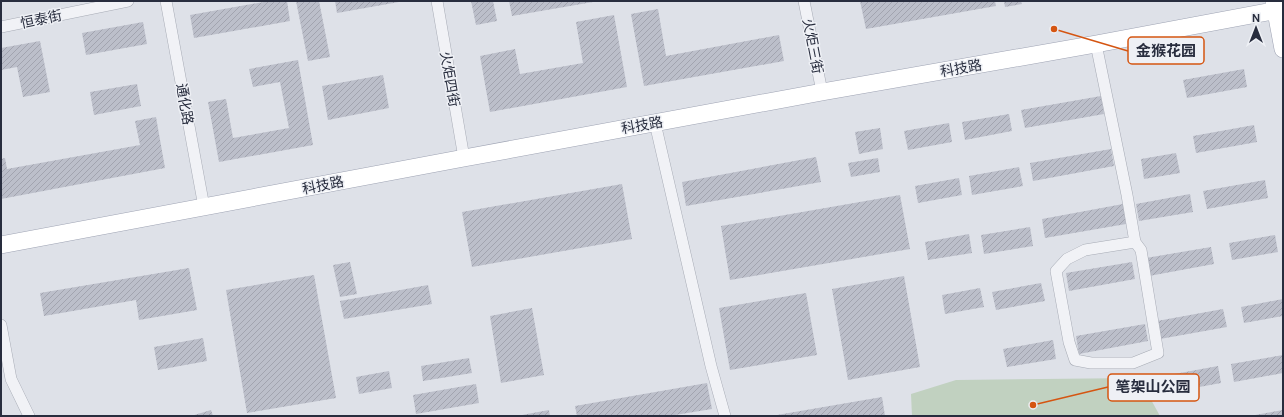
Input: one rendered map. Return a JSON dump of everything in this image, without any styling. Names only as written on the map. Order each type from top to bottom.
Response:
[{"type":"main road","name":"科技路","points":[[1,245],[822,92],[1096,44],[1278,7]]},
{"type":"main road","points":[[1278,7],[1283,49]]},
{"type":"street","name":"恒泰街","points":[[1,27],[128,1]]},
{"type":"street","name":"通化路","points":[[166,1],[204,207]]},
{"type":"street","name":"火炬四街","points":[[437,1],[464,158]]},
{"type":"street","name":"火炬三街","points":[[804,1],[822,92]]},
{"type":"street","points":[[1096,44],[1126,188],[1135,242],[1141,250],[1158,353],[1133,363],[1090,363],[1076,360],[1069,342],[1056,271],[1067,259],[1085,250],[1135,242]]},
{"type":"street","points":[[655,123],[711,366],[725,416]]},
{"type":"street","points":[[1,325],[12,379],[29,416]]},
{"type":"green space","points":[[1139,378],[1160,416],[912,416],[911,394],[956,380]]},
{"type":"building","points":[[269,1],[287,1],[290,21],[194,38],[190,15]]},
{"type":"building","points":[[296,1],[319,1],[330,57],[308,61]]},
{"type":"building","points":[[335,1],[399,1],[399,2],[337,13]]},
{"type":"building","points":[[471,1],[493,1],[497,21],[476,25]]},
{"type":"building","points":[[509,1],[592,1],[593,2],[512,16]]},
{"type":"building","points":[[860,1],[995,1],[996,6],[866,29]]},
{"type":"building","points":[[1004,1],[1021,1],[1022,4],[1005,7]]},
{"type":"building","points":[[658,9],[666,56],[779,35],[784,61],[644,86],[631,14]]},
{"type":"building","points":[[614,15],[627,87],[490,112],[480,56],[515,49],[520,74],[583,63],[576,22]]},
{"type":"building","points":[[143,22],[147,44],[86,55],[82,33]]},
{"type":"building","points":[[40,41],[50,92],[23,97],[17,67],[1,70],[1,48]]},
{"type":"building","points":[[298,60],[313,145],[219,162],[208,102],[226,99],[233,138],[289,128],[280,82],[253,87],[249,69]]},
{"type":"building","points":[[1244,69],[1247,87],[1187,98],[1183,80]]},
{"type":"building","points":[[383,75],[389,108],[328,120],[322,86]]},
{"type":"building","points":[[137,84],[141,106],[94,115],[90,92]]},
{"type":"building","points":[[1101,96],[1104,114],[1025,128],[1021,110]]},
{"type":"building","points":[[1009,114],[1012,131],[965,140],[962,122]]},
{"type":"building","points":[[156,117],[165,168],[1,199],[1,159],[5,158],[7,169],[140,145],[135,121]]},
{"type":"building","points":[[949,123],[952,142],[908,150],[904,131]]},
{"type":"building","points":[[1254,125],[1257,142],[1196,153],[1193,136]]},
{"type":"building","points":[[880,128],[883,149],[859,154],[855,132]]},
{"type":"building","points":[[1111,149],[1114,166],[1033,181],[1030,163]]},
{"type":"building","points":[[1176,153],[1180,173],[1144,179],[1141,159]]},
{"type":"building","points":[[816,157],[821,182],[686,206],[682,182]]},
{"type":"building","points":[[878,158],[880,172],[851,177],[848,163]]},
{"type":"building","points":[[1019,167],[1023,186],[972,195],[969,176]]},
{"type":"building","points":[[959,178],[962,195],[918,203],[915,186]]},
{"type":"building","points":[[1265,180],[1268,198],[1207,209],[1203,191]]},
{"type":"building","points":[[622,184],[632,239],[472,267],[462,212]]},
{"type":"building","points":[[1190,194],[1193,212],[1139,221],[1136,204]]},
{"type":"building","points":[[900,195],[910,249],[730,280],[721,226]]},
{"type":"building","points":[[1123,204],[1126,224],[1045,238],[1042,219]]},
{"type":"building","points":[[1030,227],[1033,246],[984,254],[981,235]]},
{"type":"building","points":[[969,234],[972,253],[928,260],[925,242]]},
{"type":"building","points":[[1275,235],[1278,252],[1232,260],[1229,243]]},
{"type":"building","points":[[1211,247],[1214,264],[1149,276],[1146,258]]},
{"type":"building","points":[[350,262],[357,294],[340,297],[333,265]]},
{"type":"building","points":[[1132,262],[1135,279],[1069,291],[1066,273]]},
{"type":"building","points":[[189,268],[197,310],[139,320],[136,300],[44,316],[40,293]]},
{"type":"building","points":[[314,275],[336,398],[247,413],[226,290]]},
{"type":"building","points":[[904,276],[920,367],[848,380],[832,289]]},
{"type":"building","points":[[1041,283],[1045,301],[996,310],[992,292]]},
{"type":"building","points":[[428,285],[432,304],[344,319],[340,301]]},
{"type":"building","points":[[980,288],[984,307],[945,314],[942,295]]},
{"type":"building","points":[[806,293],[817,355],[730,370],[719,308]]},
{"type":"building","points":[[1283,299],[1283,316],[1244,323],[1241,307]]},
{"type":"building","points":[[532,308],[544,375],[501,383],[490,316]]},
{"type":"building","points":[[1223,309],[1227,327],[1160,339],[1157,321]]},
{"type":"building","points":[[1145,324],[1148,341],[1079,354],[1076,336]]},
{"type":"building","points":[[203,338],[207,361],[158,370],[154,347]]},
{"type":"building","points":[[1053,340],[1056,359],[1007,367],[1003,349]]},
{"type":"building","points":[[1283,355],[1283,373],[1234,382],[1231,364]]},
{"type":"building","points":[[469,358],[472,373],[423,381],[421,366]]},
{"type":"building","points":[[1218,366],[1221,383],[1172,392],[1169,375]]},
{"type":"building","points":[[389,371],[392,388],[359,394],[356,377]]},
{"type":"building","points":[[707,383],[712,409],[669,416],[577,416],[575,406]]},
{"type":"building","points":[[476,384],[479,403],[416,414],[413,395]]},
{"type":"building","points":[[882,397],[885,416],[777,416],[777,415]]},
{"type":"building","points":[[211,410],[213,416],[191,416]]},
{"type":"building","points":[[549,410],[550,416],[522,416],[522,415]]},
{"type":"building","points":[[1283,410],[1283,416],[1255,416],[1255,415]]},
{"type":"place","name":"金猴花园","points":[[1054,29]]},
{"type":"place","name":"笔架山公园","points":[[1033,405]]}]
